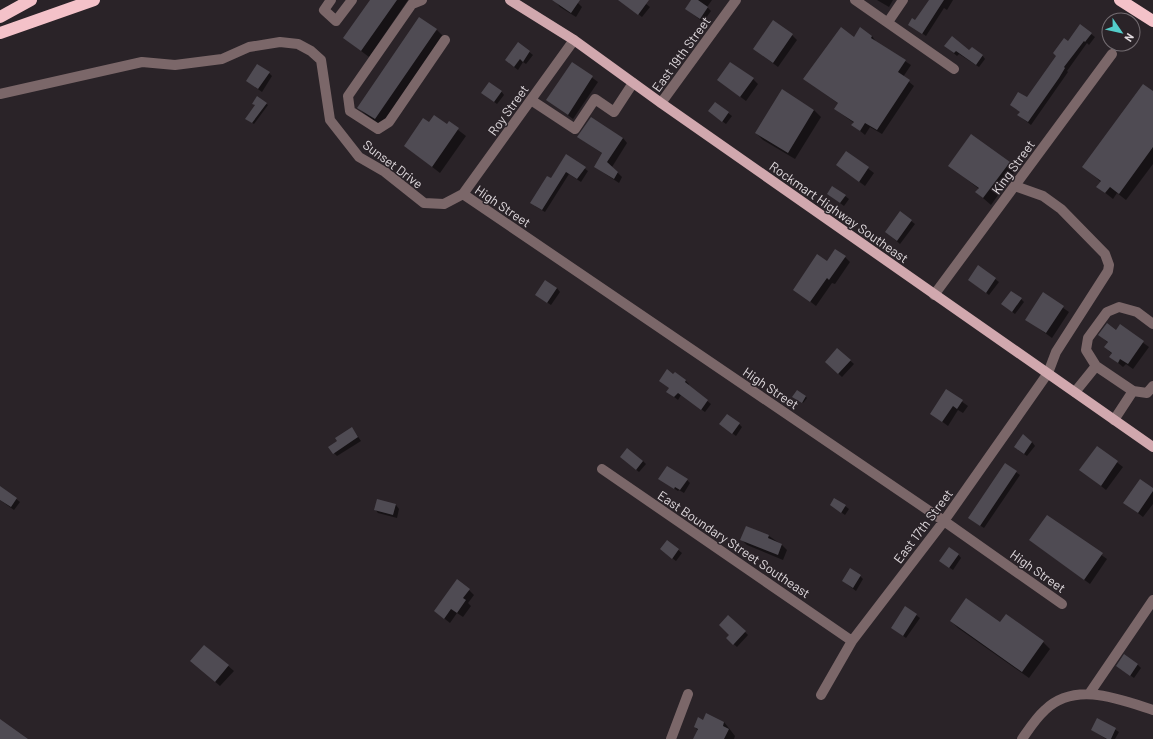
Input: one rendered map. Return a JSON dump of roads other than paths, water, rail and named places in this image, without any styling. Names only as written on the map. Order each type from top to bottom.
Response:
[{"type":"highway","points":[[0,17],[31,0]]},
{"type":"highway","points":[[0,33],[94,0]]},
{"type":"highway","points":[[1120,0],[1153,21]]},
{"type":"main road","name":"Rockmart Highway Southeast","points":[[510,0],[574,40],[934,295],[1114,420],[1152,443]]},
{"type":"street","points":[[331,0],[324,10],[336,21],[352,0]]},
{"type":"street","points":[[422,0],[412,4],[348,96],[350,111],[378,129],[389,122],[445,40]]},
{"type":"street","name":"East 19th Street","points":[[661,103],[736,0]]},
{"type":"street","points":[[855,0],[954,69]]},
{"type":"street","points":[[888,22],[903,0]]},
{"type":"street","name":"Roy Street","points":[[463,194],[574,40]]},
{"type":"street","name":"Sunset Drive","points":[[0,94],[142,62],[175,65],[222,59],[250,47],[280,42],[298,44],[311,51],[321,60],[330,120],[358,157],[385,172],[424,203],[444,204],[463,194]]},
{"type":"street","name":"King Street","points":[[934,295],[1112,54]]},
{"type":"street","points":[[531,100],[575,129],[595,99],[614,112],[633,83]]},
{"type":"street","name":"East 17th Street","points":[[821,695],[852,641],[944,521],[1048,373],[1056,352],[1108,271],[1110,265],[1105,254],[1061,209],[1043,196],[1015,186]]},
{"type":"street","name":"High Street","points":[[463,194],[944,521],[1062,604]]},
{"type":"street","points":[[1153,324],[1137,312],[1119,307],[1107,312],[1088,338],[1086,350],[1096,366],[1133,391],[1147,393],[1153,386]]},
{"type":"street","points":[[1075,392],[1096,366]]},
{"type":"street","points":[[1114,420],[1133,391]]},
{"type":"street","name":"East Boundary Street Southeast","points":[[602,469],[852,641]]},
{"type":"street","points":[[1089,694],[1153,600]]},
{"type":"street","points":[[671,739],[688,694]]},
{"type":"street","points":[[1022,739],[1045,709],[1060,699],[1078,694],[1098,694],[1123,700],[1153,710]]}]
